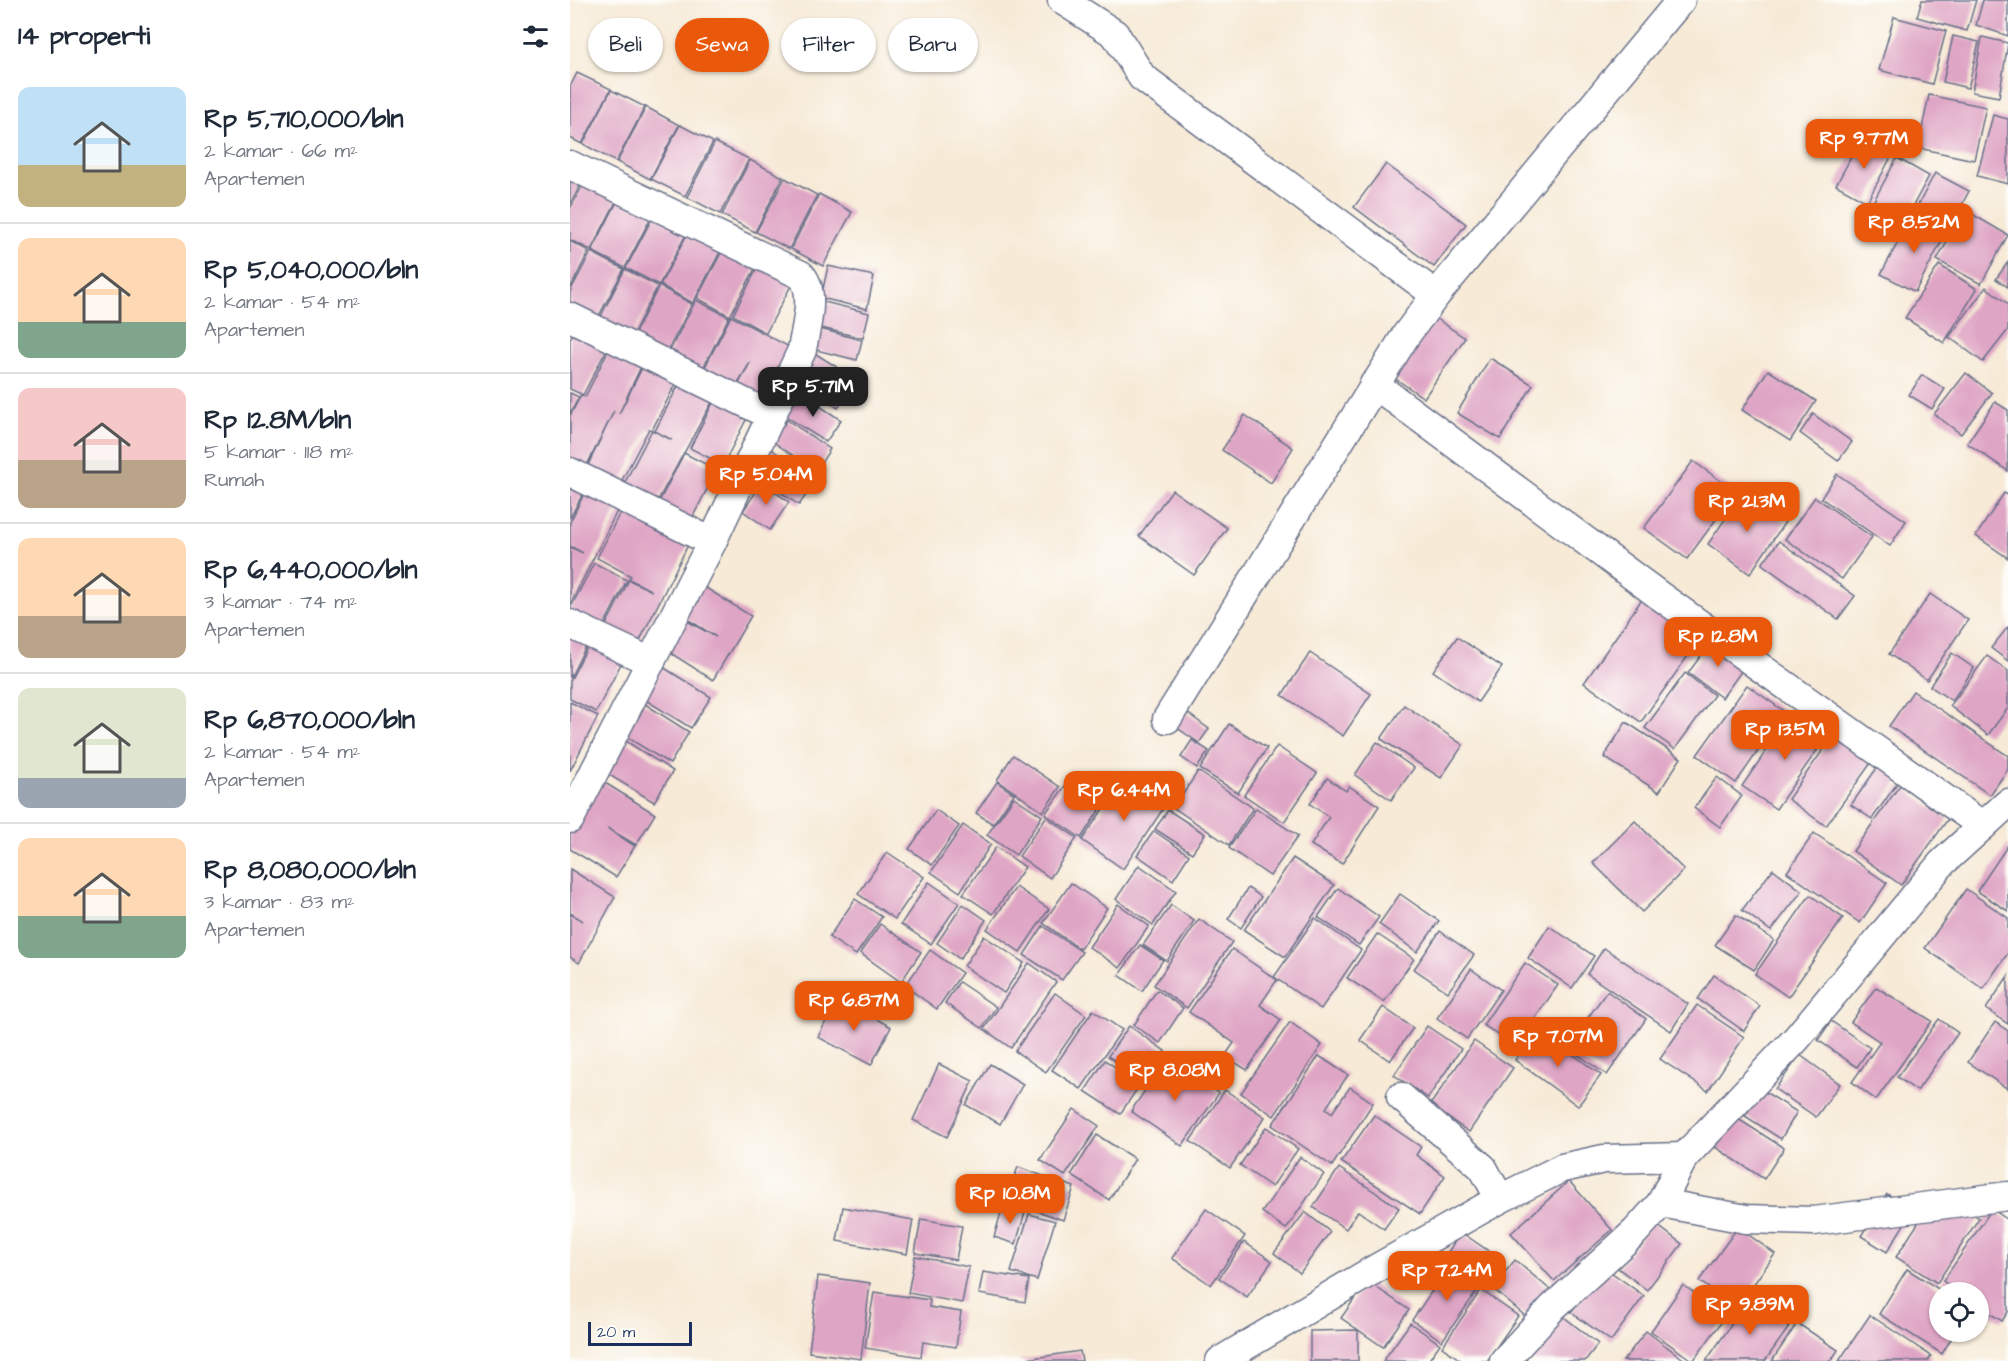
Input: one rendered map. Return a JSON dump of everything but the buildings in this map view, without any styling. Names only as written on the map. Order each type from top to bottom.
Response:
[{"type":"street","points":[[1062,0],[1115,34],[1142,77],[1436,295]]},
{"type":"street","points":[[1167,719],[1374,384],[1436,295],[1681,0]]},
{"type":"street","points":[[570,165],[805,280],[808,294],[808,318],[802,350],[712,542],[651,662],[574,802]]},
{"type":"street","points":[[570,317],[770,415]]},
{"type":"street","points":[[1374,384],[1660,596],[1983,826]]},
{"type":"street","points":[[570,472],[712,542]]},
{"type":"street","points":[[570,624],[651,662]]},
{"type":"street","points":[[1504,1361],[1553,1307],[1635,1232],[1661,1203],[1684,1157],[1797,1038],[1942,863],[2008,803]]},
{"type":"street","points":[[1401,1097],[1477,1162],[1500,1199]]},
{"type":"street","points":[[1220,1361],[1332,1294],[1500,1199],[1573,1166],[1604,1159],[1684,1157]]},
{"type":"street","points":[[1661,1203],[1746,1219],[1814,1221],[2008,1196]]}]
